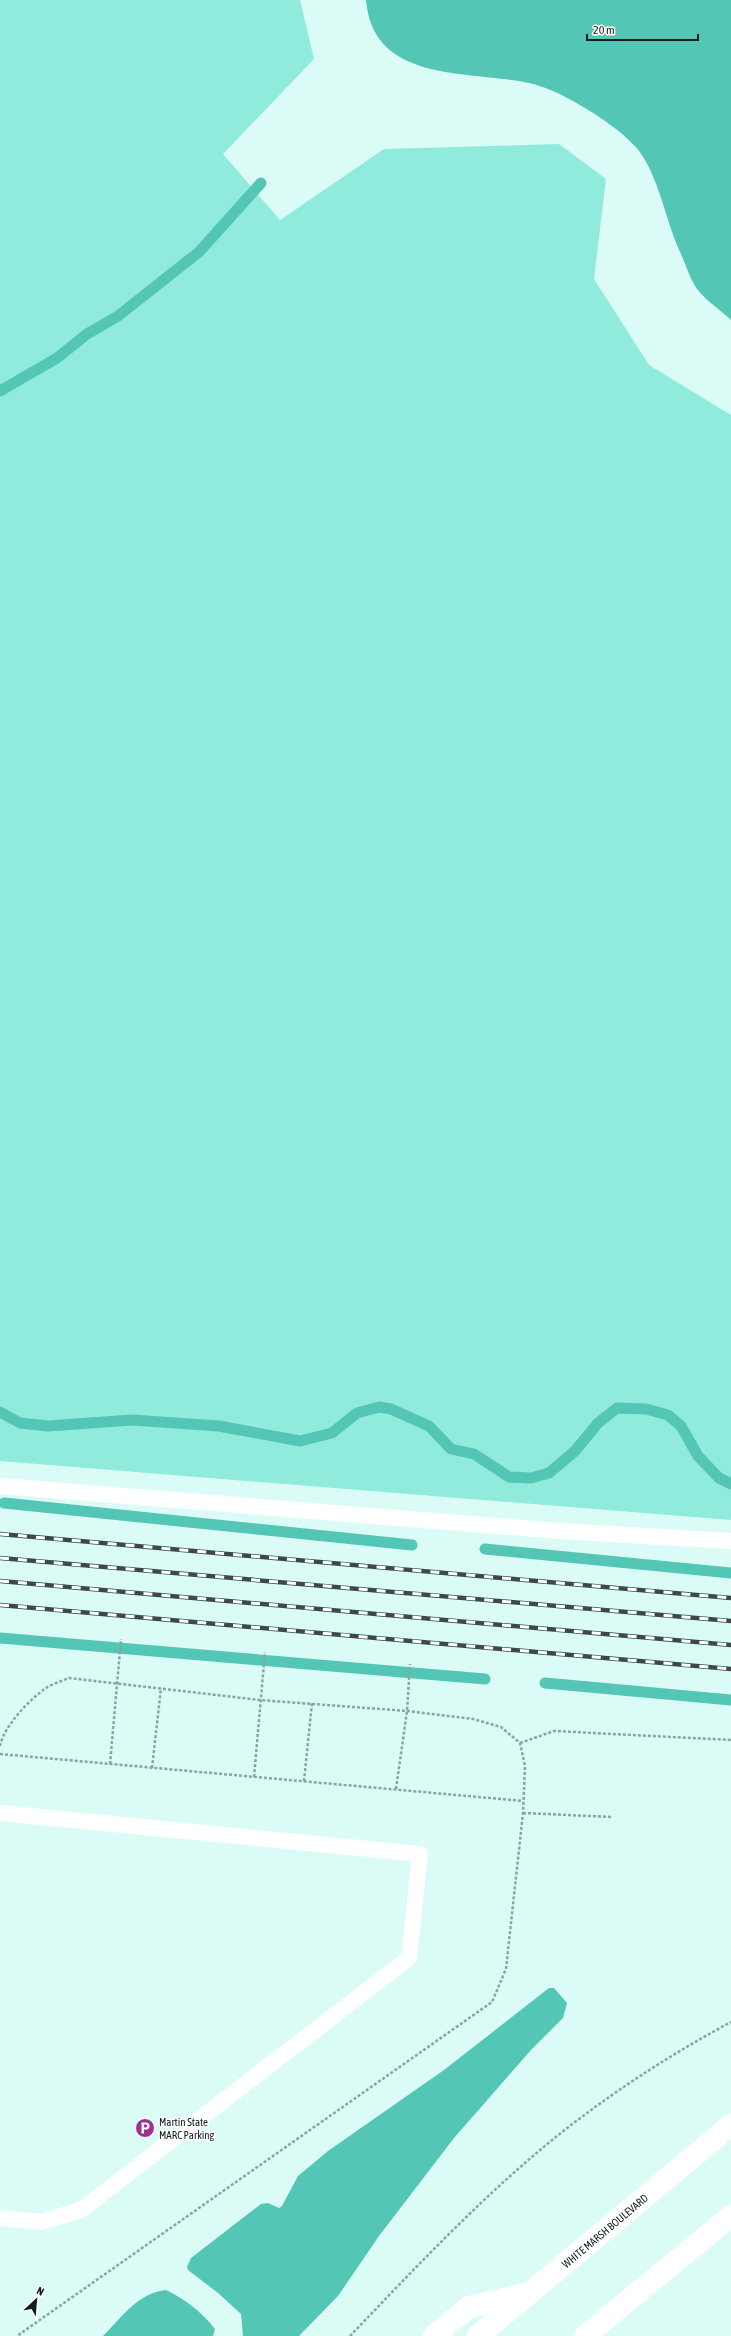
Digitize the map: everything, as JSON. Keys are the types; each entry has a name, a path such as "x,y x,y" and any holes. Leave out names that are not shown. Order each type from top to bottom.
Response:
{"main road":[{"name":"WHITE MARSH BOULEVARD","path":"478,2336 731,2125"},
{"path":"584,2336 731,2216"},
{"path":"434,2336 470,2307 530,2293"}],"lane":[{"path":"0,1486 560,1531 731,1541"},
{"path":"0,1813 420,1854 409,1958 81,2210 41,2222 0,2218"}],"path":[{"path":"110,1764 121,1639"},
{"path":"254,1777 265,1652"},
{"path":"396,1789 407,1711 410,1664"},
{"path":"0,1746 2,1739 26,1705 47,1688 69,1678 260,1700 407,1711 473,1719 501,1727 520,1743 526,1766 523,1813 506,1969 492,2002 17,2336"},
{"path":"152,1768 161,1688"},
{"path":"304,1781 312,1704"},
{"path":"520,1743 554,1731 731,1740"},
{"path":"0,1754 524,1800"},
{"path":"523,1813 612,1817"},
{"path":"350,2336 428,2255 525,2164 570,2126 629,2083 680,2050 731,2022"}],"shaded area":[{"path":"0,0 300,0 314,59 223,154 280,220 384,149 559,144 606,179 594,279 649,365 731,415 731,1520 0,1461"},
{"path":"366,0 731,0 731,320 705,298 697,289 676,242 659,191 649,167 636,147 628,139 610,124 589,111 566,97 545,88 529,83 453,73 428,68 405,60 386,47 373,27"},
{"path":"549,1988 554,1988 567,2003 563,2018 531,2050 454,2138 379,2236 338,2296 299,2336 243,2336 241,2314 218,2293 188,2270 187,2267 191,2258 261,2204 268,2203 279,2208 282,2206 298,2176 328,2151 444,2070"},
{"path":"166,2290 199,2311 215,2329 213,2336 103,2336 131,2307 139,2301 156,2292"}],"waterway":[{"path":"0,391 57,358 87,334 118,316 199,252 261,183"},
{"path":"0,1412 20,1423 48,1426 132,1420 219,1426 300,1441 332,1433 357,1413 379,1407 391,1409 429,1426 451,1449 474,1454 509,1477 531,1478 549,1473 575,1451 598,1423 617,1408 646,1409 668,1415 681,1426 698,1456 719,1478 731,1484"},
{"path":"4,1503 412,1545"},
{"path":"485,1549 731,1573"},
{"path":"0,1638 485,1679"},
{"path":"545,1683 731,1700"}],"railway":[{"path":"0,1534 731,1598"},
{"path":"0,1558 731,1621"},
{"path":"0,1581 731,1645"},
{"path":"0,1605 731,1669"}],"place":[{"name":"Martin State MARC Parking","path":"145,2128"}]}
